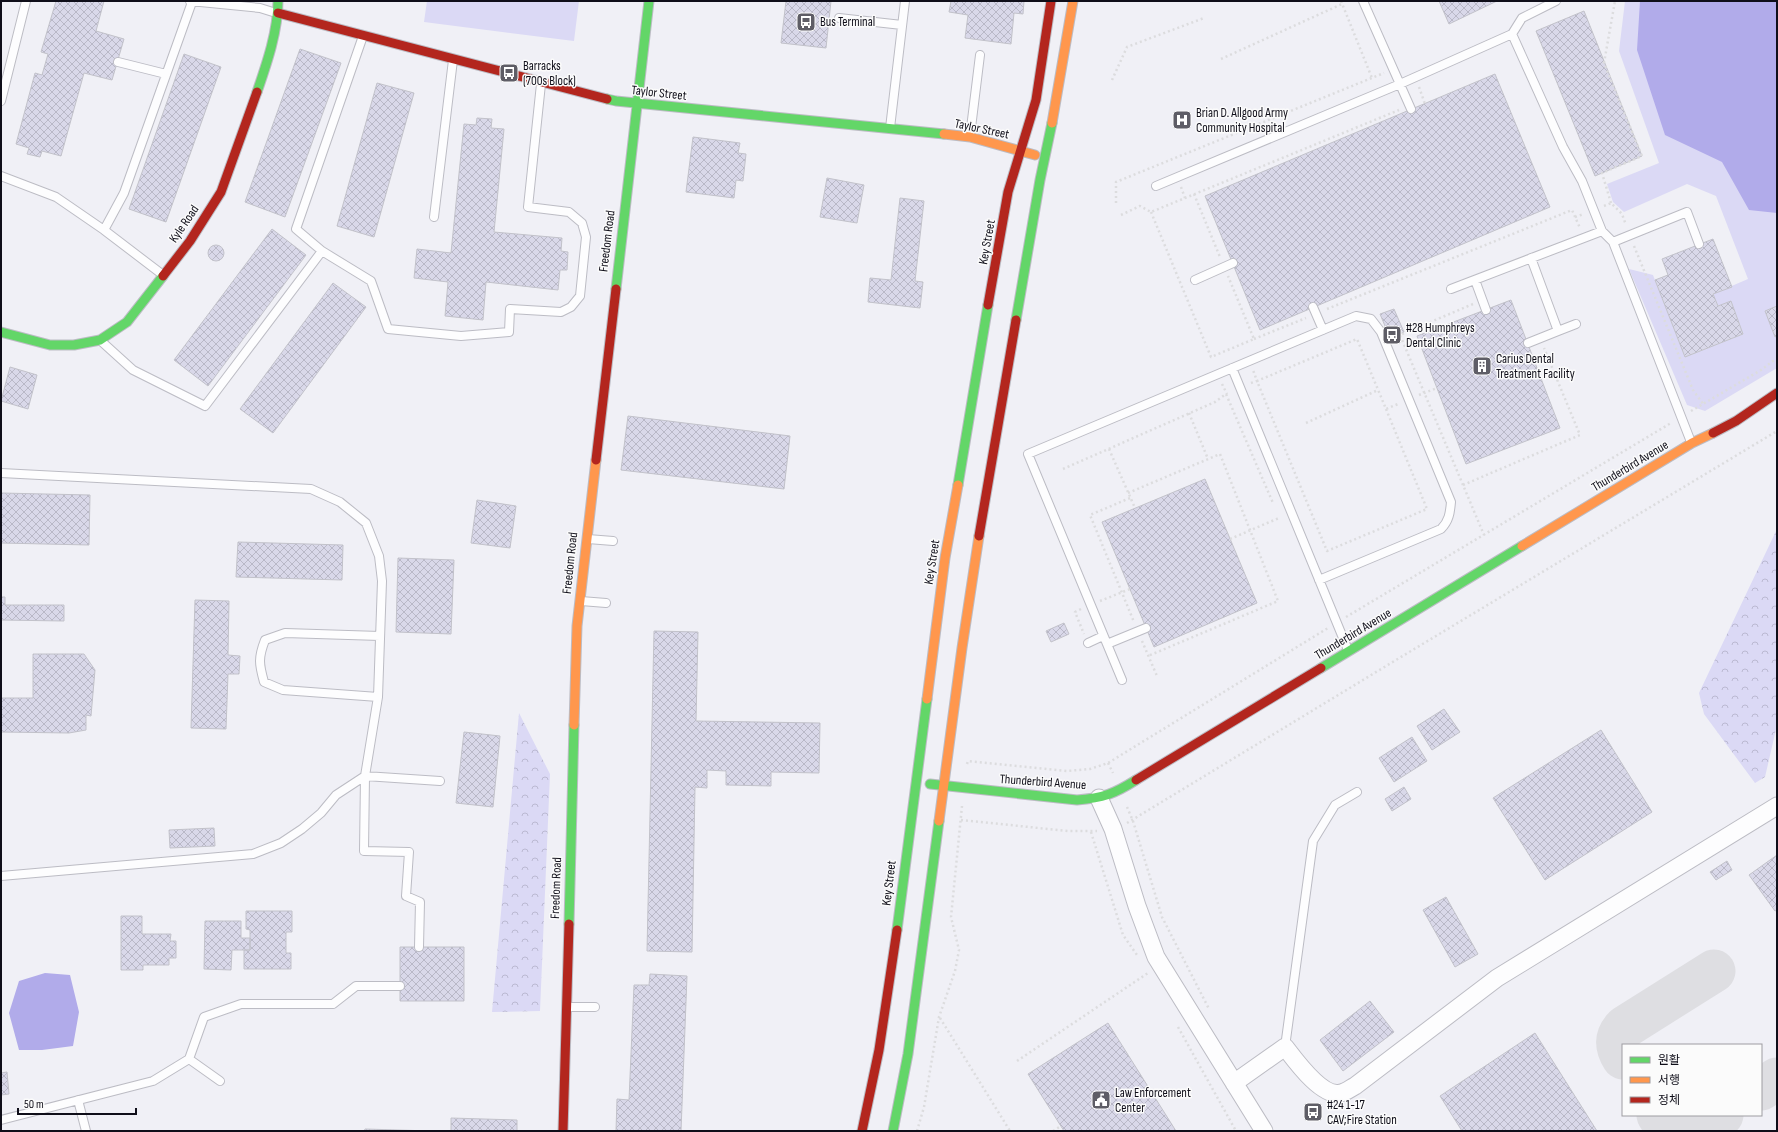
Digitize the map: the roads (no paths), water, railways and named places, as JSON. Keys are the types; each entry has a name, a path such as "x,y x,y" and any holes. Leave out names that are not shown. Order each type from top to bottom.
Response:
{"main road":[{"name":"Kyle Road","path":"1,332 50,345 74,345 100,340 127,322 190,241 221,192 266,67 278,14 278,1"},
{"name":"Freedom Road","path":"563,1131 579,601 649,1"},
{"name":"Key Street","path":"862,1131 879,1050 889,989 945,558 1008,192 1036,100 1051,1"},
{"path":"893,1131 908,1054 962,648 974,570 1045,158 1057,102 1073,1"},
{"name":"Taylor Street","path":"278,14 616,101 970,137 1045,158"},
{"name":"Thunderbird Avenue","path":"915,782 1077,800 1100,798 1120,790 1692,443 1736,421 1777,393"}],"street":[{"path":"1100,798 1113,828 1137,906 1156,957 1264,1131"},
{"path":"1234,1083 1285,1047 1314,1081 1325,1090 1340,1094 1420,1038 1497,978 1777,806"}],"lane":[{"path":"1,101 26,1"},
{"path":"104,230 124,192 191,1 260,8 278,14"},
{"path":"890,129 905,1"},
{"path":"1363,1 1410,108"},
{"path":"1156,186 1400,84 1512,34 1522,18 1556,1"},
{"path":"839,18 902,25"},
{"path":"1512,34 1563,147 1582,181 1602,231 1613,242 1692,443"},
{"path":"363,35 296,229 322,251 371,281 388,329 461,336 509,332 510,309 561,312 571,307 580,296 586,237 582,223 569,212 528,207 542,82"},
{"path":"970,137 980,55"},
{"path":"434,217 453,59"},
{"path":"118,62 166,74"},
{"path":"1,176 56,196 104,230 163,276"},
{"path":"1613,242 1687,212 1699,244"},
{"path":"1451,289 1602,231"},
{"path":"100,340 133,370 205,406 322,251"},
{"path":"1531,258 1558,331"},
{"path":"1195,280 1233,263"},
{"path":"1475,280 1486,310"},
{"path":"1315,310 1323,330"},
{"path":"1122,680 1028,454 1356,316 1371,319 1381,332 1410,399 1450,502 1450,512 1447,523 1441,529 1319,580"},
{"path":"1528,343 1576,324"},
{"path":"1232,368 1348,651"},
{"path":"1,473 311,489 340,502 366,524 379,556 382,581 378,697 365,776 364,851 409,852 406,896 420,902 419,947"},
{"path":"586,539 613,541"},
{"path":"579,601 606,603"},
{"path":"1107,644 1142,630"},
{"path":"378,697 284,690 264,682 259,655 265,640 285,633 380,636"},
{"path":"1088,643 1103,636"},
{"path":"1,876 253,854 281,843 302,829 321,813 336,795 365,776 440,781"},
{"path":"1285,1047 1313,841 1335,805 1357,792"},
{"path":"1,1120 154,1081 189,1059 204,1017 241,1004 333,1004 356,986 400,986"},
{"path":"566,1007 595,1007"},
{"path":"189,1059 220,1081"},
{"path":"78,1100 86,1131"}],"place":[{"name":"Bus Terminal","path":"806,22"},
{"name":"Barracks (700s Block)","path":"509,73"},
{"name":"Brian D. Allgood Army Community Hospital","path":"1182,120"},
{"name":"#28 Humphreys Dental Clinic","path":"1392,335"},
{"name":"Carius Dental Treatment Facility","path":"1482,366"},
{"name":"Law Enforcement Center","path":"1101,1100"},
{"name":"#24 1-17 CAV;Fire Station","path":"1313,1112"}]}
